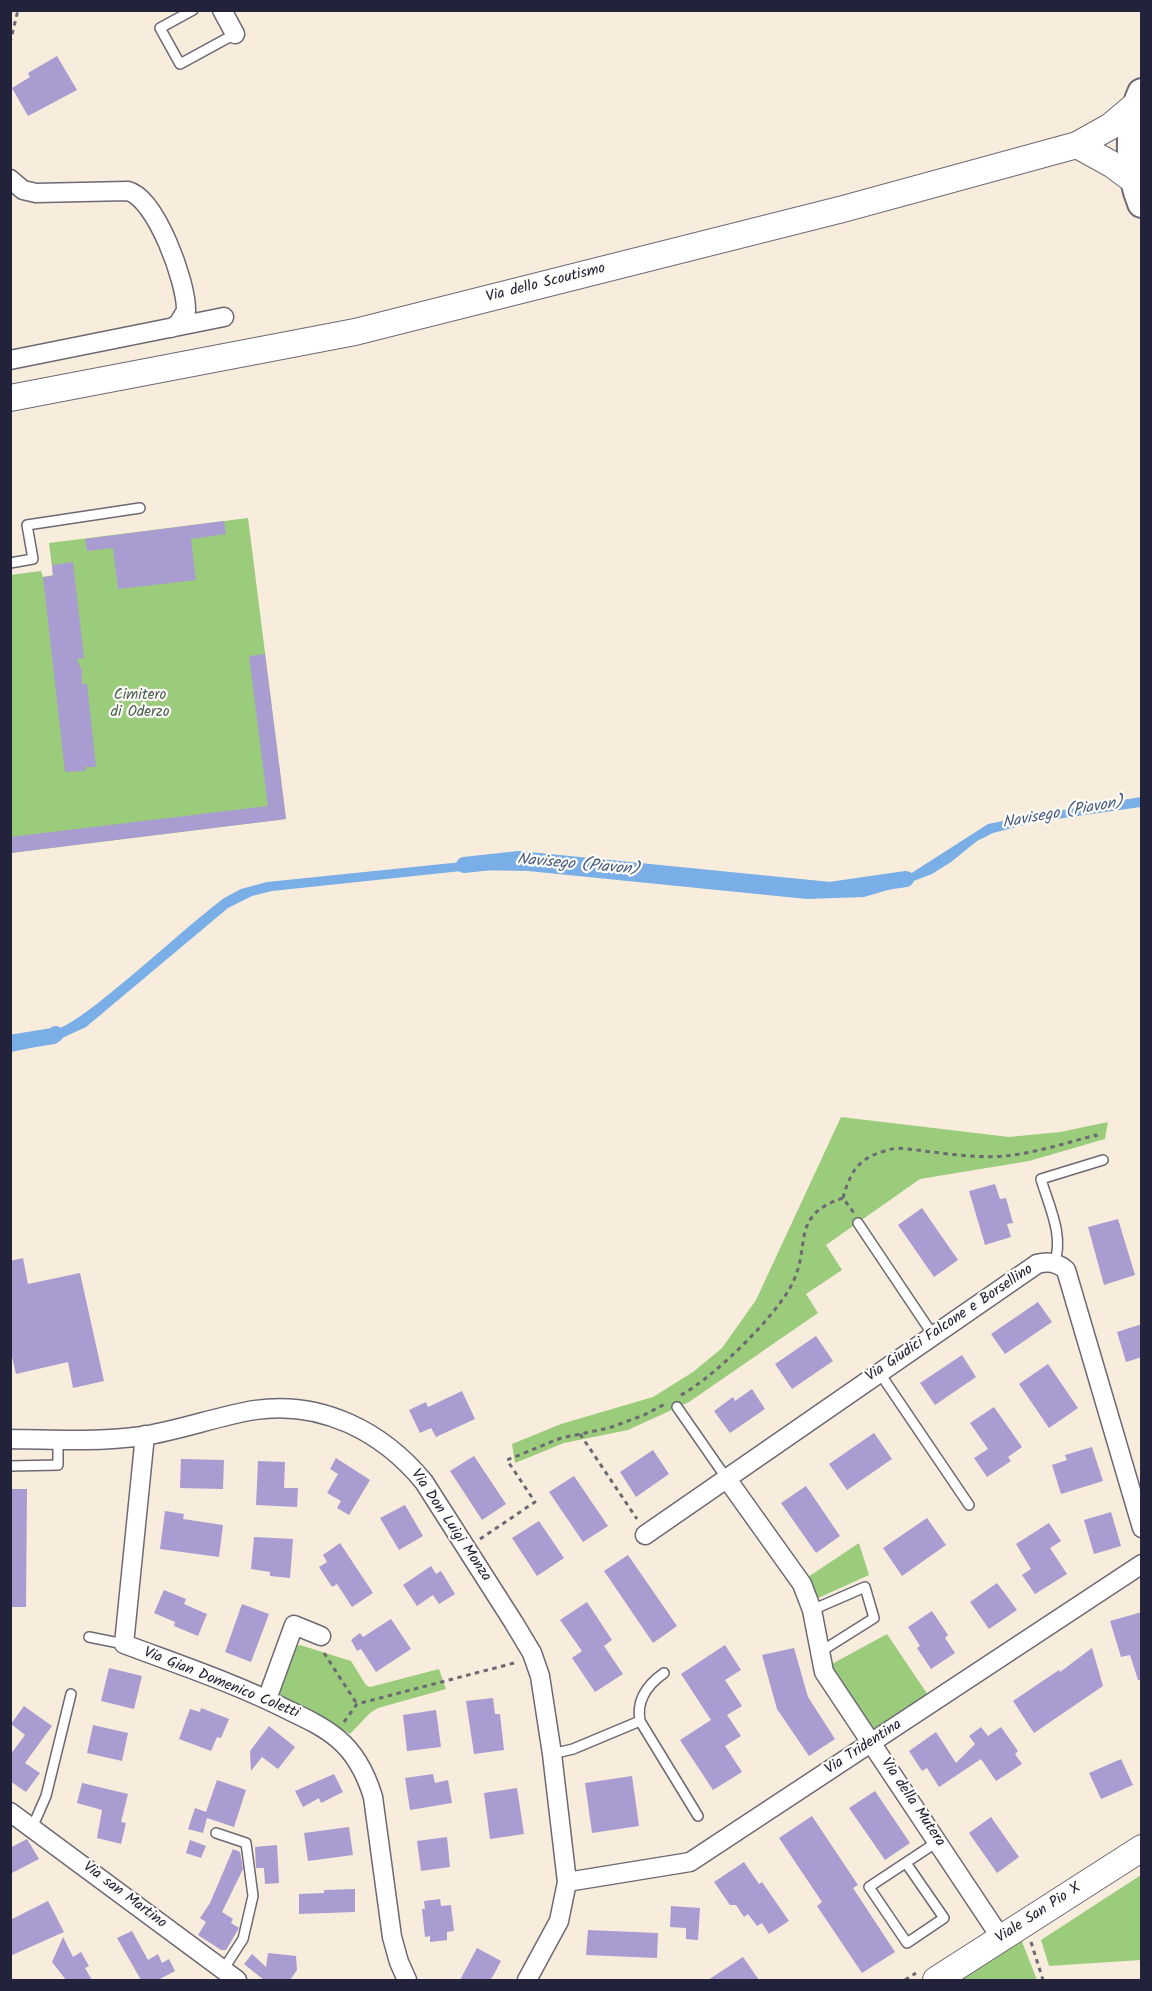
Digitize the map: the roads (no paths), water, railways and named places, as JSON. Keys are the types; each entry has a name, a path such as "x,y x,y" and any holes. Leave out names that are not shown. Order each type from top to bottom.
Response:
{"main road":[{"path":"1139,98 1132,136 1139,193"}],"street":[{"path":"222,10 235,34"},
{"name":"Via dello Scoutismo","path":"10,398 355,332 831,212 1077,146 1111,126 1139,98"},
{"path":"1077,146 1113,165 1139,193"},
{"path":"10,179 23,190 36,193 128,191 138,194 151,212 179,269 187,304 186,311 178,324 171,328"},
{"path":"10,360 224,317"},
{"name":"Via Giudici Falcone e Borsellino","path":"641,1527 727,1479 1037,1264 1046,1262 1054,1263 1066,1270 1142,1528"},
{"name":"Via Don Luigi Monza","path":"10,1439 104,1439 145,1435 256,1410 276,1408 323,1413 348,1421 395,1451 411,1467 424,1482 514,1623 534,1658 540,1676 567,1882 559,1921 526,1980"},
{"name":"Via Gian Domenico Coletti","path":"145,1435 124,1644 267,1699 323,1728 356,1758 367,1778 373,1797 392,1937 406,1980"},
{"name":"Via della Mutera","path":"727,1479 802,1584 812,1610 824,1672 1002,1938"},
{"name":"Via Tridentina","path":"567,1882 690,1862 1142,1564"},
{"path":"267,1699 294,1625 321,1636"},
{"name":"Via san Martino","path":"10,1812 230,1975"},
{"name":"Viale San Pio X","path":"936,1980 1142,1848"}],"lane":[{"path":"193,10 160,28 180,64 235,34"},
{"path":"10,563 33,559 27,525 140,508"},
{"path":"1054,1263 1058,1254 1057,1238 1041,1179 1104,1160"},
{"path":"858,1223 933,1335"},
{"path":"879,1372 969,1505"},
{"path":"676,1403 727,1479"},
{"path":"10,1466 58,1465 58,1440"},
{"path":"812,1610 865,1587 874,1618 820,1652"},
{"path":"89,1637 124,1644"},
{"path":"664,1673 647,1686 638,1712 640,1721 698,1816"},
{"path":"32,1828 46,1796 71,1694"},
{"path":"552,1754 573,1749 640,1721"},
{"path":"216,1833 246,1843 253,1896 243,1940 230,1975"},
{"path":"906,1863 944,1918 907,1943 869,1887 938,1842"}],"water":[{"path":"1141,797 1141,807 1035,822 993,833 977,841 932,874 864,897 807,899 528,871 471,870 272,891 252,896 228,908 86,1027 49,1044 11,1052 11,1044 43,1036 86,1012 224,898 241,889 267,882 462,862 551,864 834,892 873,887 910,874 988,824"}],"waterway":[{"name":"Navisego (Piavon)","path":"464,865 519,859 830,890 906,879"},
{"name":"Navisego (Piavon)","path":"10,1043 56,1034"}],"park label":[{"name":"Cimitero di Oderzo","path":"140,704"}]}
